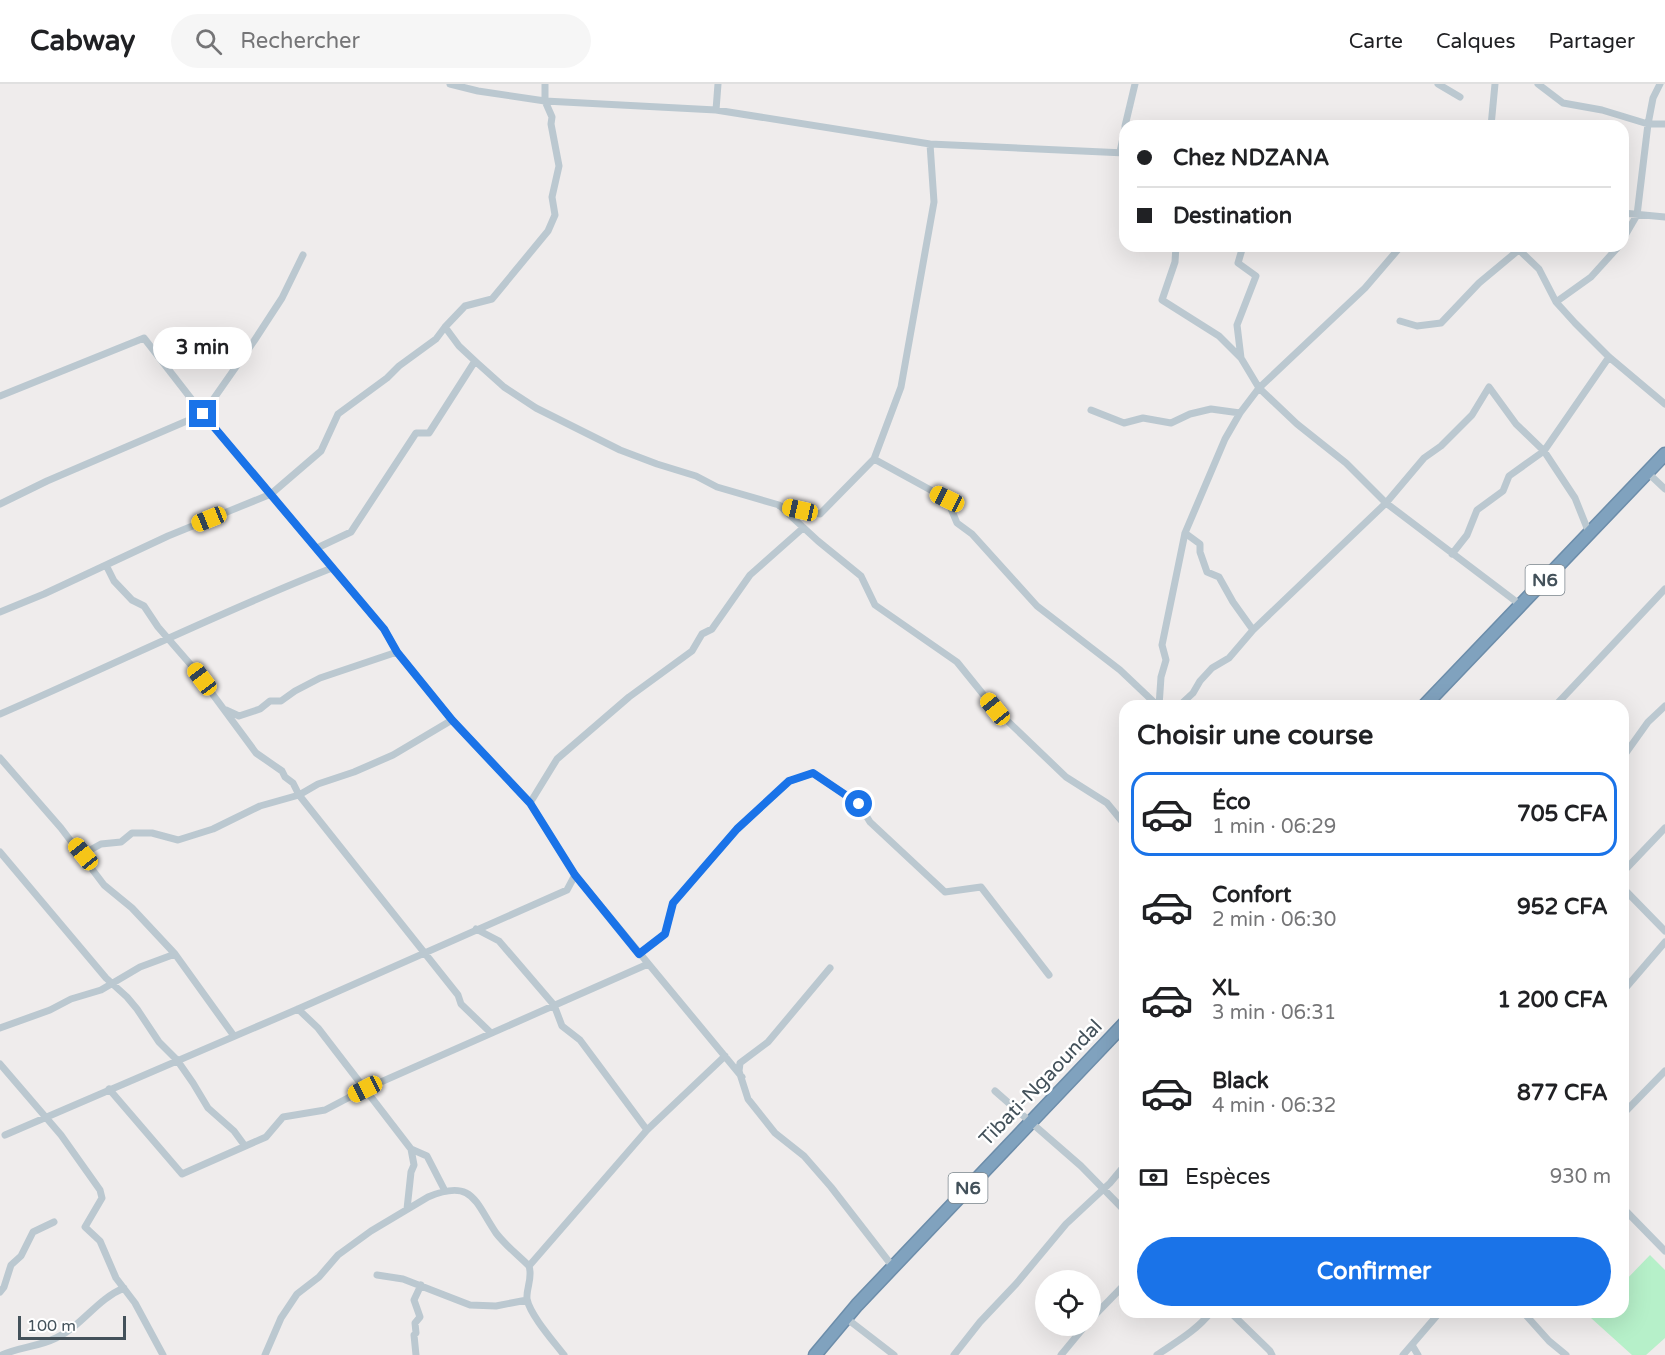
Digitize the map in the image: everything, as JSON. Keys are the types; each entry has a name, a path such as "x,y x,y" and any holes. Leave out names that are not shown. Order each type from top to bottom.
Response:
{"highway":[{"name":"N6","path":"1434,700 1665,454"},
{"name":"Tibati-Ngaoundal","path":"815,1355 893,1267 1119,1029"}],"street":[{"path":"450,84 478,92 545,101 716,110 930,144 1119,152"},
{"path":"0,612 168,536 271,494 321,451 338,414 436,339 465,306 492,299 548,231 555,215 552,197 559,166 551,124 552,117 545,101 545,84"},
{"path":"716,110 718,84"},
{"path":"1127,120 1135,84"},
{"path":"1438,84 1460,97"},
{"path":"1492,120 1495,84"},
{"path":"1538,84 1563,103 1602,110 1648,124 1665,124"},
{"path":"1629,229 1637,215 1648,124 1653,98 1660,84"},
{"path":"445,327 459,346 504,387 536,408 620,450 696,476 717,487 820,514 874,459 901,387 934,202 930,144"},
{"path":"1629,214 1665,217"},
{"path":"1176,252 1175,262 1162,300 1219,336 1241,358 1259,388 1297,424 1346,463 1386,503 1522,606"},
{"path":"1241,252 1238,263 1256,276 1237,325 1241,358"},
{"path":"1159,700 1161,677 1166,660 1162,645 1185,533 1225,439 1240,413 1259,388 1365,288 1396,252"},
{"path":"1400,321 1417,326 1441,323 1479,283 1513,252"},
{"path":"1524,252 1539,269 1556,302 1609,357 1665,404"},
{"path":"1556,302 1591,277 1614,252"},
{"path":"0,504 47,481 203,414 282,298 303,255"},
{"path":"0,396 144,338 203,414 384,629 397,652 452,720 530,803 575,875 742,1077"},
{"path":"1452,554 1467,535 1478,510 1503,491 1509,476 1544,451 1609,357"},
{"path":"317,548 351,532 416,433 429,433 475,361"},
{"path":"1185,700 1212,668 1229,658 1253,630 1386,503 1425,458 1441,446 1472,415 1488,387 1516,424 1544,451 1575,498 1589,533"},
{"path":"1091,410 1124,423 1143,418 1171,423 1190,414 1211,409 1240,413"},
{"path":"874,459 947,499 957,523 972,534 1037,606 1120,670 1152,700"},
{"path":"1648,472 1665,489"},
{"path":"779,505 861,576 875,604 957,662 995,709 1066,777 1107,803 1119,818"},
{"path":"530,803 557,759 629,696 692,651 702,634 712,629 750,575 803,528"},
{"path":"1185,533 1200,544 1200,552 1207,572 1219,577 1253,630"},
{"path":"106,565 114,581 132,600 144,606 256,753 282,771 292,783 299,795 458,995 461,1004 491,1033"},
{"path":"0,714 169,640 273,591 332,568"},
{"path":"1561,700 1665,589"},
{"path":"224,709 240,716 260,709 270,701 281,701 320,678 397,652"},
{"path":"1629,749 1648,722 1665,706"},
{"path":"83,854 101,844 121,842 132,833 152,833 178,840 213,829 260,806 299,795 318,783 354,772 393,755 452,720"},
{"path":"0,758 83,854 104,885 132,908 175,954 234,1036"},
{"path":"639,954 665,934 673,903 737,829 789,781 813,773 859,804 870,822 945,892 981,887 1048,975"},
{"path":"1629,866 1665,828"},
{"path":"0,852 112,983 127,997 159,1042 177,1060 208,1108 234,1131 245,1146"},
{"path":"5,1135 567,890 575,875"},
{"path":"1629,894 1665,931"},
{"path":"476,929 499,941 554,1005 562,1026 580,1040 647,1130"},
{"path":"1629,984 1665,942"},
{"path":"0,1028 50,1010 71,999 101,990 140,967 175,954"},
{"path":"110,1089 182,1174 266,1137 283,1117 325,1110 365,1089 648,964"},
{"path":"830,968 768,1042 740,1063 739,1071 748,1099 775,1134 804,1156 893,1267"},
{"path":"298,1009 318,1028 411,1149 414,1165 411,1172 407,1209"},
{"path":"529,1266 647,1130 725,1056"},
{"path":"0,1064 73,1150 100,1190 102,1198 86,1227 100,1241 116,1278 135,1303 163,1355"},
{"path":"1629,1108 1661,1078 1665,1071"},
{"path":"995,1091 1119,1204"},
{"path":"411,1149 427,1156 445,1191"},
{"path":"954,1355 1066,1224 1119,1172"},
{"path":"265,1355 281,1318 297,1294 319,1277 338,1255 371,1231 428,1197 445,1191 457,1190 469,1194 486,1214 503,1242 529,1266 527,1300 564,1355"},
{"path":"1629,1214 1665,1251"},
{"path":"0,1292 4,1287 10,1265 21,1256 33,1232 54,1222"},
{"path":"377,1275 403,1279 470,1305 495,1306 527,1300"},
{"path":"416,1355 415,1323 420,1317 414,1300 421,1285"},
{"path":"2,1355 16,1348 31,1347 57,1338 110,1294 124,1288"},
{"path":"1101,1309 1119,1290"},
{"path":"846,1318 894,1355"},
{"path":"1157,1355 1181,1340 1205,1318"},
{"path":"1236,1318 1272,1355"},
{"path":"1403,1355 1435,1318"},
{"path":"1528,1318 1566,1355"},
{"path":"1061,1355 1077,1336"},
{"path":"1412,1345 1418,1355"}],"green space":[{"path":"1650,1255 1665,1270 1665,1338 1646,1355 1632,1355 1591,1318 1629,1318 1629,1277"}],"route":[{"path":"203,414 384,629 397,652 452,720 530,803 575,875 639,954 665,934 673,903 737,829 789,781 813,773 859,804"}]}
